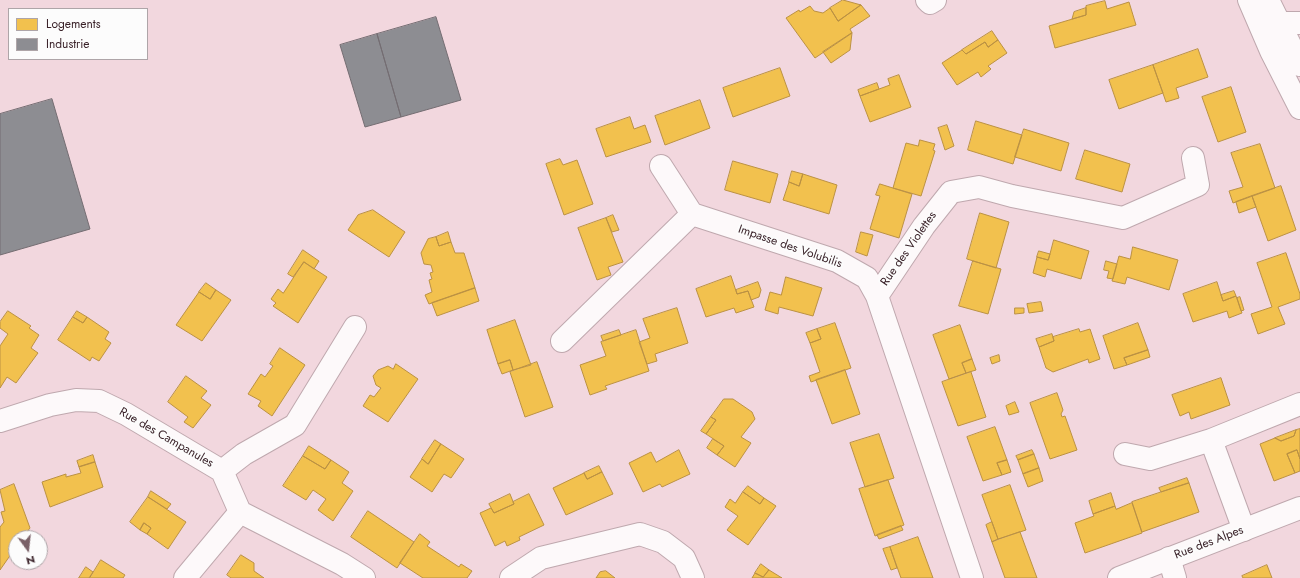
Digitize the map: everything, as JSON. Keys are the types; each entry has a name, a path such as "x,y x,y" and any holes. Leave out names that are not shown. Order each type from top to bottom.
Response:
{"street":[{"path":"928,0 930,3 935,0"},
{"path":"1249,0 1271,51 1300,108"},
{"path":"1268,0 1300,65"},
{"path":"1279,23 1300,23"},
{"name":"Rue des Violettes","path":"972,578 876,296 924,226 951,192 979,188 1123,218 1198,185 1193,158"},
{"path":"562,341 692,214 661,166"},
{"name":"Impasse des Volubilis","path":"692,214 837,261 867,278 876,296"},
{"path":"222,471 244,454 295,425 355,327"},
{"name":"Rue des Campanules","path":"0,421 50,405 76,400 99,401 126,414 222,471 240,512"},
{"path":"1125,454 1150,459 1211,440 1300,404"},
{"path":"1211,440 1244,530"},
{"name":"Rue des Alpes","path":"1119,578 1172,568 1244,530 1300,508"},
{"path":"185,578 240,512 342,564 364,578"},
{"path":"511,578 540,558 640,534 663,542 684,558 693,578"}],"building: Logements":[{"path":"843,0 861,5 838,21 830,8"},
{"path":"1105,1 1107,9 1129,2 1136,25 1055,48 1049,26 1086,15 1086,6"},
{"path":"861,5 870,16 850,29 852,33 815,58 786,18 799,10 800,12 810,6 814,11 823,13 830,8 838,21"},
{"path":"1086,8 1086,15 1072,19 1074,12"},
{"path":"992,31 998,40 988,47 985,42 966,54 962,50"},
{"path":"852,33 850,50 831,63 823,52"},
{"path":"998,40 1007,53 988,66 991,69 981,77 978,72 957,85 942,63 962,50 966,54 985,42 988,47"},
{"path":"1198,49 1208,77 1176,88 1179,98 1166,102 1153,65"},
{"path":"1153,65 1163,93 1119,109 1109,80"},
{"path":"780,68 790,96 733,117 723,88"},
{"path":"899,75 911,107 870,122 860,96 890,85 888,79"},
{"path":"877,83 879,89 860,96 858,90"},
{"path":"1231,87 1246,132 1218,142 1202,97"},
{"path":"700,100 710,128 665,145 655,116"},
{"path":"630,117 634,129 645,125 651,142 606,157 596,129"},
{"path":"976,121 1022,135 1013,164 968,150"},
{"path":"947,125 954,146 945,150 938,128"},
{"path":"1024,129 1069,143 1061,171 1015,157"},
{"path":"920,140 935,144 933,150 935,151 921,196 893,188 906,143 918,146"},
{"path":"1260,144 1275,188 1233,203 1229,191 1243,187 1231,153"},
{"path":"1085,150 1130,164 1122,192 1076,179"},
{"path":"560,159 563,165 577,160 593,204 564,215 546,164"},
{"path":"733,161 778,174 770,203 725,190"},
{"path":"792,171 803,174 799,186 789,182"},
{"path":"803,174 837,185 829,214 783,200 789,182 799,186"},
{"path":"880,184 912,194 899,238 870,229 880,196 876,195"},
{"path":"1281,186 1296,230 1268,241 1252,196"},
{"path":"1252,196 1256,207 1239,213 1236,202"},
{"path":"373,210 405,232 389,257 348,230 358,215"},
{"path":"980,213 1009,222 996,268 967,259"},
{"path":"613,215 619,230 612,232 606,218"},
{"path":"606,218 623,262 608,267 611,275 597,280 578,228"},
{"path":"448,232 451,242 439,246 436,237"},
{"path":"861,232 873,235 867,256 856,252"},
{"path":"436,237 439,246 451,242 455,253 464,253 475,288 429,304 425,295 432,292 429,280 432,279 430,273 433,272 431,265 424,264 421,253 428,239"},
{"path":"1054,240 1089,251 1081,279 1047,269 1045,277 1033,273 1037,257 1048,260"},
{"path":"1133,247 1178,260 1169,290 1127,277 1125,284 1112,281 1119,256 1130,259"},
{"path":"303,250 319,261 314,269 304,262 293,277 288,274"},
{"path":"1039,251 1050,254 1048,260 1037,257"},
{"path":"1286,253 1300,294 1300,299 1278,307 1285,324 1258,334 1251,314 1272,307 1257,263"},
{"path":"973,261 1001,269 988,314 959,306"},
{"path":"1106,261 1117,264 1113,279 1107,278 1109,271 1104,270"},
{"path":"304,262 327,277 298,323 273,306 276,303 271,299 278,289 283,293"},
{"path":"731,276 737,294 748,291 754,307 736,313 734,308 706,317 696,289"},
{"path":"786,277 822,288 813,316 779,307 778,314 765,310 770,292 781,295"},
{"path":"758,282 761,290 759,297 751,300 748,291 737,294 736,290"},
{"path":"1217,282 1223,301 1236,296 1242,313 1229,318 1227,311 1193,322 1183,294"},
{"path":"206,283 216,290 210,299 199,292"},
{"path":"475,288 479,301 437,316 432,303"},
{"path":"216,290 231,300 202,341 176,325 199,292 210,299"},
{"path":"1234,291 1236,296 1223,301 1221,295"},
{"path":"1240,297 1244,310 1241,311 1237,298"},
{"path":"1041,302 1043,311 1029,313 1027,304"},
{"path":"677,308 688,343 655,354 657,361 647,364 639,342 650,338 643,319"},
{"path":"1015,308 1024,308 1024,313 1015,314"},
{"path":"8,311 31,326 29,328 39,335 31,348 38,353 16,383 7,377 0,388 0,346 8,334 0,328 0,322"},
{"path":"77,311 87,317 83,323 73,317"},
{"path":"73,317 83,323 87,317 109,332 105,339 111,343 99,361 92,357 90,361 58,340"},
{"path":"515,320 531,365 513,370 510,360 498,364 487,330"},
{"path":"835,323 851,368 811,382 809,376 820,372 810,343 821,339 817,329"},
{"path":"1138,323 1148,350 1124,358 1127,365 1114,369 1103,336"},
{"path":"960,325 972,359 962,363 966,373 949,379 933,335"},
{"path":"817,329 821,339 810,343 806,333"},
{"path":"1079,329 1080,332 1090,329 1100,359 1089,363 1088,359 1053,372 1046,368 1039,347 1054,341 1053,337"},
{"path":"619,330 621,335 603,341 601,336"},
{"path":"636,330 649,371 605,386 607,389 590,395 580,365 606,356 601,342"},
{"path":"1052,334 1054,341 1039,347 1036,339"},
{"path":"280,348 305,365 272,416 258,406 261,401 248,394 261,374 265,377 273,366 270,364"},
{"path":"1148,350 1150,357 1127,365 1124,358"},
{"path":"999,355 1000,361 992,364 990,358"},
{"path":"972,359 976,370 966,373 962,363"},
{"path":"510,360 513,370 502,374 498,364"},
{"path":"537,362 553,407 525,417 510,372"},
{"path":"396,364 418,379 388,422 363,406 370,395 374,397 381,388 376,385 373,376 378,370 388,366 393,369"},
{"path":"845,370 860,414 832,424 816,380"},
{"path":"971,372 986,417 958,426 942,382"},
{"path":"186,376 207,391 201,398 211,405 193,428 184,422 188,417 168,402"},
{"path":"1221,378 1230,405 1191,419 1189,412 1180,416 1172,395"},
{"path":"1057,393 1063,410 1061,414 1062,417 1065,416 1077,450 1050,459 1030,403"},
{"path":"724,399 733,399 752,412 755,419 741,437 751,443 735,467 717,455 724,446 706,434 716,420 711,417"},
{"path":"1015,402 1019,412 1009,415 1006,406"},
{"path":"711,417 716,420 706,434 701,431"},
{"path":"995,427 1007,460 997,463 1002,475 983,481 967,437"},
{"path":"1300,429 1300,459 1297,450 1287,454 1295,473 1274,481 1260,444 1275,438 1281,441 1294,436 1296,430"},
{"path":"1296,430 1294,436 1281,441 1275,438"},
{"path":"879,434 894,478 865,487 850,443"},
{"path":"713,439 724,446 717,455 707,448"},
{"path":"435,440 441,444 428,464 422,459"},
{"path":"441,444 464,459 451,478 444,474 432,492 410,477 422,459 428,464"},
{"path":"309,446 331,460 325,469 303,456"},
{"path":"679,450 690,474 662,487 660,484 643,492 629,463 651,452 656,462"},
{"path":"1032,450 1034,454 1018,460 1016,456"},
{"path":"1297,450 1300,459 1300,471 1295,473 1287,454"},
{"path":"1034,454 1039,468 1023,474 1018,460"},
{"path":"93,455 95,462 79,467 77,461"},
{"path":"303,456 325,469 331,460 349,472 342,483 353,491 333,521 318,510 326,499 313,490 306,500 283,486"},
{"path":"1007,460 1011,472 1002,475 997,463"},
{"path":"95,462 103,487 50,507 42,482 66,474 66,477 81,473 79,467"},
{"path":"599,466 602,472 587,479 584,473"},
{"path":"1039,468 1043,481 1028,487 1023,474"},
{"path":"602,472 613,494 566,515 553,488 584,473 587,479"},
{"path":"1187,478 1189,483 1161,492 1159,488"},
{"path":"888,480 904,525 875,536 859,489"},
{"path":"1189,483 1199,512 1142,532 1132,502"},
{"path":"14,484 30,528 28,530 8,530 8,558 0,570 0,527 4,522 1,512 5,511 0,490"},
{"path":"1010,485 1026,530 998,539 982,495"},
{"path":"748,486 764,498 760,504 743,492"},
{"path":"151,491 171,504 167,509 148,497"},
{"path":"743,492 760,504 764,498 776,506 748,545 727,530 738,516 725,507 730,499 735,503"},
{"path":"1111,493 1115,506 1093,514 1089,501"},
{"path":"510,494 514,504 494,513 489,504"},
{"path":"529,494 544,525 519,537 520,540 507,546 505,541 495,546 480,513 491,508 494,513 514,504 513,502"},
{"path":"148,497 186,522 168,549 147,534 151,528 144,523 140,530 130,522"},
{"path":"1132,503 1142,533 1085,553 1075,523 1094,516 1093,514 1115,506 1116,509"},
{"path":"368,511 414,542 397,568 351,537"},
{"path":"992,522 998,539 992,542 986,525"},
{"path":"144,523 151,528 147,534 140,530"},
{"path":"901,526 903,530 879,539 877,535"},
{"path":"1020,532 1037,578 1005,578 992,542"},
{"path":"420,534 430,542 427,546 459,567 461,564 472,571 467,578 423,578 400,563"},
{"path":"918,537 933,578 901,578 890,547"},
{"path":"890,547 897,568 891,570 883,549"},
{"path":"241,555 254,563 254,571 264,578 231,578 227,575"},
{"path":"101,560 125,575 123,578 90,578"},
{"path":"761,564 769,570 763,577 755,573"},
{"path":"1267,565 1272,578 1243,578 1242,576"},
{"path":"86,567 93,572 89,578 79,578"},
{"path":"769,570 782,578 752,578 755,573 763,577"},
{"path":"606,571 615,578 596,578 600,572"}],"building: Industrie":[{"path":"436,17 461,100 401,117 377,34"},
{"path":"377,34 401,117 365,127 340,45"},
{"path":"52,99 90,229 0,255 0,114"}]}
